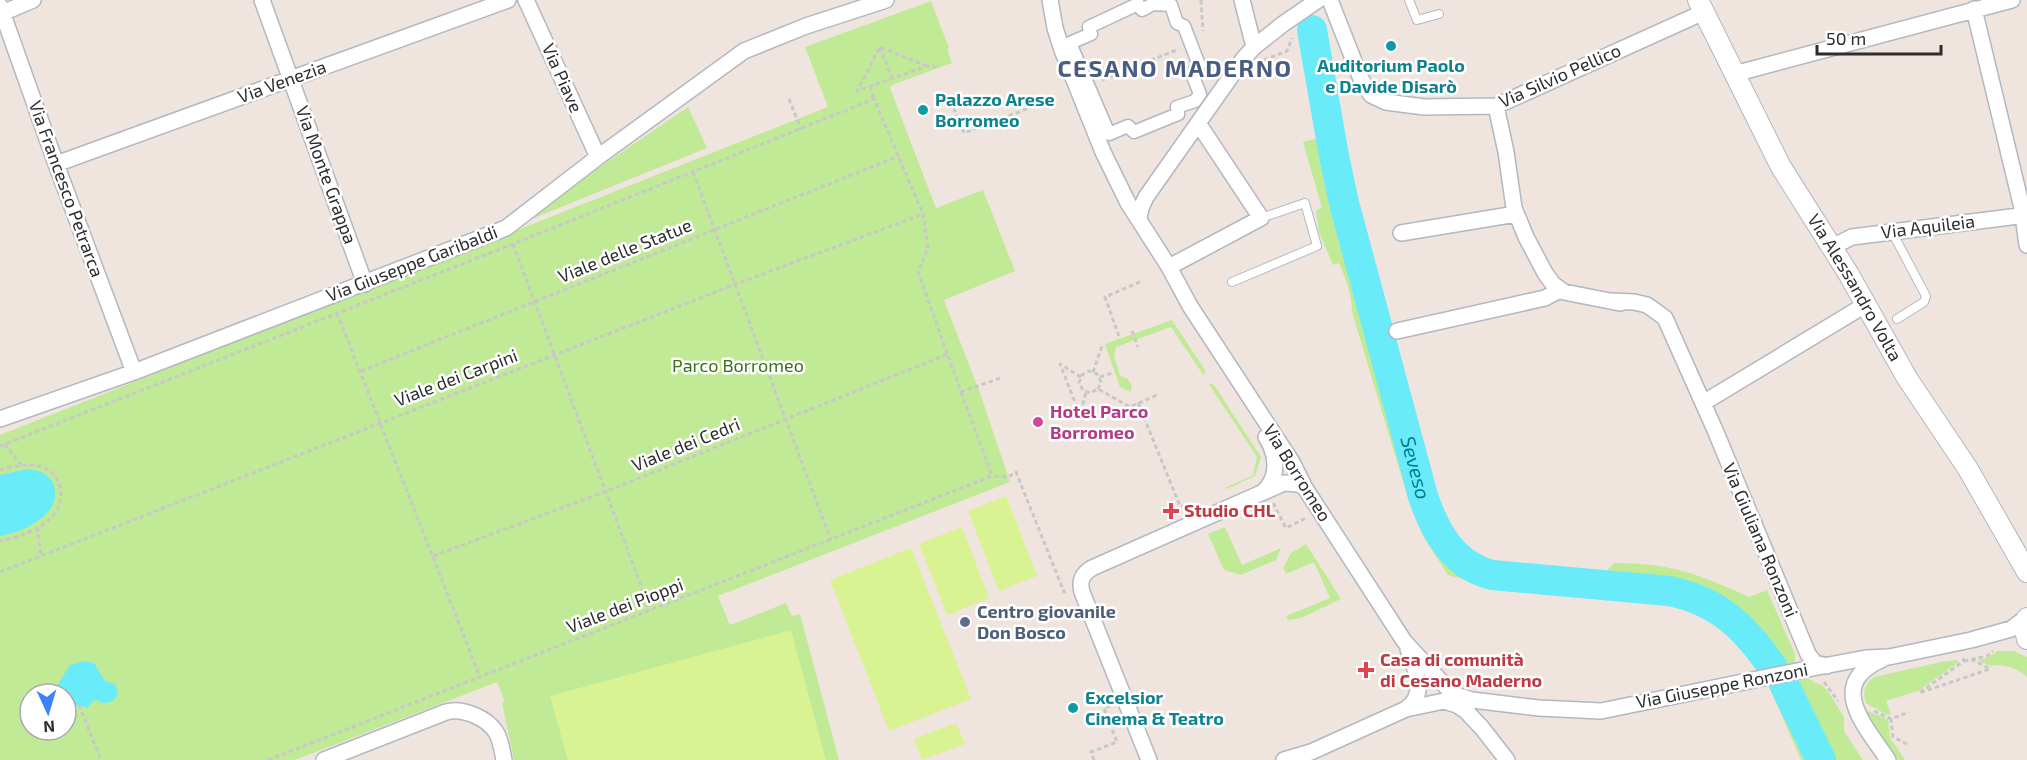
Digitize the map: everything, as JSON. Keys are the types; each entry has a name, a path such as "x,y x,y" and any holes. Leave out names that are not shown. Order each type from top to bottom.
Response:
{"street":[{"path":"1,11 33,0"},
{"name":"Via Monte Grappa","path":"262,0 365,284"},
{"name":"Via Venezia","path":"56,164 508,0"},
{"name":"Via Piave","path":"526,0 598,156"},
{"name":"Via Giuseppe Garibaldi","path":"0,418 134,372 506,228 598,156 744,51 796,30 886,0"},
{"name":"Via Borromeo","path":"1050,0 1062,50 1103,152 1127,200 1169,267 1190,306 1404,640 1449,690 1469,706"},
{"path":"1242,0 1254,47"},
{"path":"1139,218 1147,195 1236,67 1254,47 1318,0"},
{"name":"Via Silvio Pellico","path":"1330,0 1361,79 1371,95 1386,102 1424,107 1496,106 1701,6"},
{"path":"1734,74 2012,0"},
{"path":"1138,4 1142,10 1153,4 1171,5 1177,23 1184,26 1191,45 1199,65 1192,74 1200,94 1196,101 1177,107 1178,114 1134,132 1128,126 1108,134 1070,43 1091,34 1089,27 1138,4"},
{"name":"Via Alessandro Volta","path":"1701,6 1781,167 1832,247 1906,378 1968,469 2027,571"},
{"path":"1974,9 2025,215 2027,245"},
{"name":"Via Francesco Petrarca","path":"1,11 134,372"},
{"path":"1397,331 1545,298 1560,290 1545,273 1516,214 1496,106"},
{"path":"1169,267 1260,218 1198,123"},
{"path":"1127,200 1147,195"},
{"path":"1401,233 1516,214"},
{"name":"Via Aquileia","path":"1832,247 1849,238 2025,215"},
{"name":"Via Giuliana Ronzoni","path":"1560,290 1610,301 1640,303 1661,313 1665,318 1808,654 1815,663 1827,666"},
{"path":"1703,403 1865,305"},
{"name":"Via Borromeo","path":"1190,306 1199,333 1275,455 1274,473 1265,498"},
{"path":"1147,757 1082,602 1082,577 1092,568 1265,498 1284,483 1294,483 1305,488"},
{"path":"2027,618 2025,626 2027,642"},
{"name":"Via Giuseppe Ronzoni","path":"1469,706 1596,711 1797,671 1866,658 1889,657 1971,640 2011,629 2027,618"},
{"name":"Via Giuseppe Ronzoni","path":"1971,640 2001,638 2027,642"},
{"name":"Via Borromeo","path":"1404,640 1419,687 1417,698 1406,709"},
{"path":"1888,760 1858,713 1852,700 1852,692 1854,683 1862,672 1889,657"},
{"path":"1284,760 1321,747 1406,709 1444,701 1469,706 1482,728 1507,760"},
{"path":"324,760 458,709 472,714 494,729 500,740 504,760"},
{"path":"1306,760 1321,747"}],"lane":[{"path":"1409,0 1417,20 1439,14"},
{"path":"1232,282 1317,246 1305,203 1260,218"},
{"path":"1892,232 1926,297 1924,302 1897,318"}],"path":[{"path":"1201,0 1203,34"},
{"path":"1088,85 1191,45"},
{"path":"880,47 927,66"},
{"path":"880,47 892,78"},
{"path":"880,47 857,91 927,66 938,68"},
{"path":"870,86 923,214 928,247 918,272 992,476 1008,477 1016,472 1064,592 1072,589 1082,602"},
{"path":"789,99 801,129"},
{"path":"0,446 874,99"},
{"path":"951,101 964,133 1037,105"},
{"name":"Viale delle Statue","path":"361,371 899,156"},
{"path":"693,172 831,540"},
{"name":"Viale dei Carpini","path":"0,572 555,354 923,214"},
{"path":"513,244 650,610"},
{"path":"1119,336 1105,297 1142,281"},
{"path":"337,312 480,677"},
{"path":"1132,332 1138,347"},
{"path":"1094,372 1102,346"},
{"name":"Viale dei Cedri","path":"433,556 606,491 948,354"},
{"path":"1081,377 1060,364 1081,417 1086,392"},
{"path":"1085,372 1094,372 1100,378 1100,386 1094,392 1086,392 1080,387 1081,377 1085,372"},
{"path":"1100,378 1112,373"},
{"path":"961,392 1003,377"},
{"path":"1098,389 1130,406 1157,395"},
{"path":"1138,403 1180,506 1202,506"},
{"path":"5,444 21,465"},
{"path":"0,470 21,465 43,466 51,472 61,490 58,509 52,516 37,527 0,541"},
{"name":"Viale dei Pioppi","path":"268,760 992,476"},
{"path":"1265,498 1286,528 1320,510"},
{"path":"37,527 41,556"},
{"path":"1971,659 1990,669 1919,693 1964,660 1987,656 1997,648"},
{"path":"1962,656 1964,660"},
{"path":"1094,760 1091,752 1117,742 1104,708 1115,704"},
{"path":"79,705 101,760"},
{"path":"1867,707 1892,719 1909,712"},
{"path":"1892,719 1893,736 1907,744"}],"green space":[{"name":"Parco Borromeo","path":"931,1 949,48 947,49 952,63 892,85 890,88 936,208 983,190 1015,271 944,300 980,393 1010,482 718,596 730,625 786,603 792,616 800,614 839,760 514,760 502,703 505,702 497,682 295,760 0,760 0,435 828,107 805,47"},
{"path":"688,107 707,148 512,227"},
{"path":"1318,138 1349,264 1419,517 1435,549 1449,566 1474,579 1520,591 1480,584 1448,575 1423,536 1410,505 1352,312 1346,281 1339,263 1333,265 1319,232 1316,210 1322,208 1303,142"},
{"path":"1172,320 1205,370 1204,376 1171,327 1116,347 1114,356 1120,376 1127,378 1132,386 1131,392 1120,387 1105,344"},
{"path":"1208,383 1214,385 1261,457 1255,476 1227,489 1225,488 1253,475 1257,457"},
{"path":"1006,496 1037,576 999,591 968,511"},
{"path":"962,527 989,598 947,615 919,544"},
{"path":"1225,527 1242,565 1281,548 1276,560 1241,575 1224,570 1208,534"},
{"path":"1306,544 1341,599 1301,618 1288,620 1286,616 1330,598 1314,562 1286,574 1283,568 1291,553"},
{"path":"911,548 971,699 889,731 830,580"},
{"path":"1614,563 1652,565 1684,571 1749,597 1767,590 1795,654 1795,662 1787,665 1764,635 1719,594 1689,581 1671,578 1603,575"},
{"path":"791,630 826,760 568,760 550,696"},
{"path":"1997,651 2014,651 2027,657 2027,677 2010,667 1990,666 1977,660 1987,658"},
{"path":"1957,660 1959,662 1918,691 1886,701 1891,714 1887,715 1866,703 1865,689 1874,677"},
{"path":"1808,678 1827,690 1844,717 1844,731 1863,760 1832,760 1795,679"},
{"path":"1772,684 1812,760 1801,760 1769,686"},
{"path":"1865,710 1888,719 1890,738 1905,760 1899,760 1893,754"},
{"path":"956,723 965,744 922,760 914,739"}],"water":[{"path":"27,469 41,472 51,480 55,492 53,504 36,522 18,531 0,536 0,475"},
{"path":"84,661 94,663 104,680 116,685 118,694 109,702 93,701 87,708 78,705 78,682 59,682 70,665"}],"waterway":[{"name":"Seveso","path":"1312,30 1344,203 1423,496 1433,522 1447,545 1466,564 1492,575 1669,591 1703,602 1730,618 1752,640 1773,668"},
{"name":"Seveso","path":"1783,682 1821,760"}],"place":[{"name":"Auditorium Paolo e Davide Disarò","path":"1391,46"},
{"name":"Palazzo Arese Borromeo","path":"923,110"},
{"name":"Hotel Parco Borromeo","path":"1038,422"},
{"name":"Studio CHL","path":"1171,511"},
{"name":"Centro giovanile Don Bosco","path":"965,622"},
{"name":"Casa di comunità di Cesano Maderno","path":"1366,670"},
{"name":"Excelsior Cinema & Teatro","path":"1073,708"}],"district":[{"name":"CESANO MADERNO","path":"1175,69"}]}
